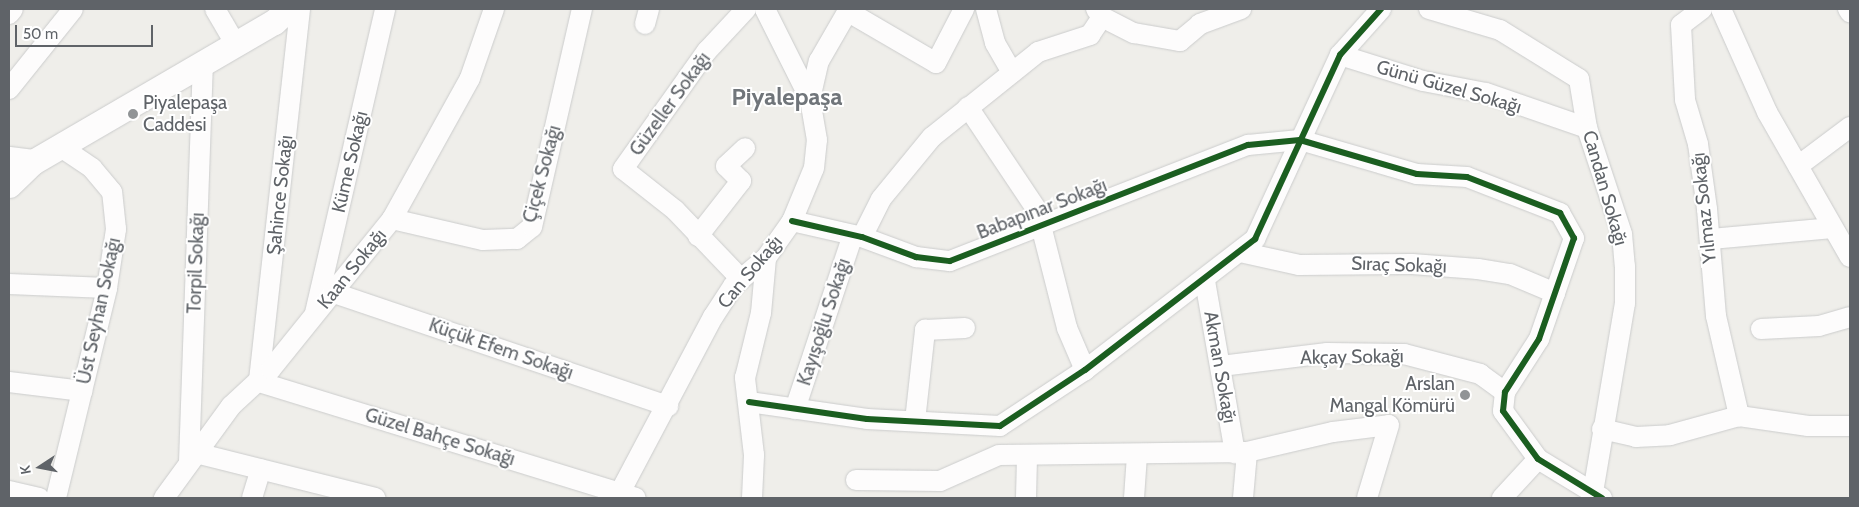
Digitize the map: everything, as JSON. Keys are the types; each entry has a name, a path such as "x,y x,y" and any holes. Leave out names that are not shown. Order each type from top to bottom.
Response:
{"street":[{"path":"9,14 13,9"},
{"path":"9,89 73,9"},
{"path":"214,9 236,45"},
{"path":"9,185 33,162 236,45 288,9"},
{"name":"Şahince Sokağı","path":"259,382 300,9"},
{"name":"Küme Sokağı","path":"315,315 385,9"},
{"name":"Kaan Sokağı","path":"164,498 231,406 259,382 334,293 392,219 470,78 494,9"},
{"name":"Çiçek Sokağı","path":"392,219 483,240 517,239 532,227 582,9"},
{"name":"Güzeller Sokağı","path":"741,280 675,210 623,169 708,51 746,9"},
{"name":"Can Sokağı","path":"625,496 713,317 741,280 766,258 792,221 814,168 817,140 810,99 765,9"},
{"path":"810,99 819,61 848,10 936,63 964,9"},
{"path":"986,9 995,44 1012,72"},
{"path":"1099,13 1134,34 1180,41 1200,24 1241,9"},
{"path":"749,402 915,421 1000,426 1085,370 1176,297 1205,281 1255,239 1340,56 1381,9"},
{"name":"Candan Sokağı","path":"1429,9 1500,30 1560,64 1580,79 1587,128 1622,234 1625,266 1626,303 1602,429 1598,496"},
{"name":"Yılmaz Sokağı","path":"1702,9 1680,30 1686,100 1698,144 1711,239 1716,316 1740,416"},
{"path":"1721,9 1767,112 1850,257"},
{"name":"Kayışoğlu Sokağı","path":"795,408 858,236 881,199 904,168 968,107 1038,52 1090,35 1099,13"},
{"name":"Günü Güzel Sokağı","path":"1340,56 1423,82 1486,93 1587,128"},
{"name":"Torpil Sokağı","path":"192,458 203,63"},
{"path":"968,107 1012,169 1044,225 1063,314 1085,370"},
{"path":"1798,166 1850,127"},
{"path":"1300,140 1417,174 1467,177 1560,213 1574,238 1539,339 1505,392 1503,411 1538,459 1598,496"},
{"name":"Babapınar Sokağı","path":"792,221 858,236 916,257 950,261 1248,145 1300,140"},
{"name":"Üst Seyhan Sokağı","path":"56,498 107,288 116,229 112,192 92,168 59,146"},
{"path":"698,236 741,181 726,166 746,148"},
{"path":"9,160 33,162"},
{"path":"1711,239 1833,228"},
{"name":"Sıraç Sokağı","path":"1240,252 1299,265 1412,264 1478,269 1510,274 1555,293"},
{"path":"752,498 754,455 745,378 761,313 766,258"},
{"name":"Akman Sokağı","path":"1205,281 1221,366 1241,452 1243,498"},
{"path":"9,284 107,288"},
{"name":"Küçük Efem Sokağı","path":"334,293 668,406"},
{"path":"1761,329 1819,326 1850,317"},
{"path":"915,421 925,330 965,328"},
{"name":"Akçay Sokağı","path":"1221,366 1327,353 1404,354 1480,374 1505,392"},
{"path":"9,382 82,391"},
{"name":"Güzel Bahçe Sokağı","path":"259,382 625,496"},
{"path":"1602,429 1636,437 1670,434 1740,416 1808,426 1850,426"},
{"path":"856,480 939,490 999,455 1027,457 1241,452 1333,432 1389,425 1367,498"},
{"path":"999,455 1000,426"},
{"path":"1134,498 1137,455"},
{"path":"1026,498 1027,457"},
{"path":"192,458 260,470 351,495 375,498"},
{"path":"1502,498 1538,459"},
{"path":"252,498 260,470"},
{"path":"9,492 39,498"}],"cycle path":[{"path":"749,402 867,419 1000,426 1085,370 1255,239 1340,55 1381,9"},
{"path":"792,221 862,237 916,257 950,261 1248,145 1300,140 1417,174 1467,177 1560,213 1574,238 1539,339 1505,392 1503,411 1538,459 1602,498"}],"place":[{"name":"Piyalepaşa Caddesi","path":"133,114"},
{"name":"Arslan Mangal Kömürü","path":"1465,395"}],"district":[{"name":"Piyalepaşa","path":"787,97"}]}
